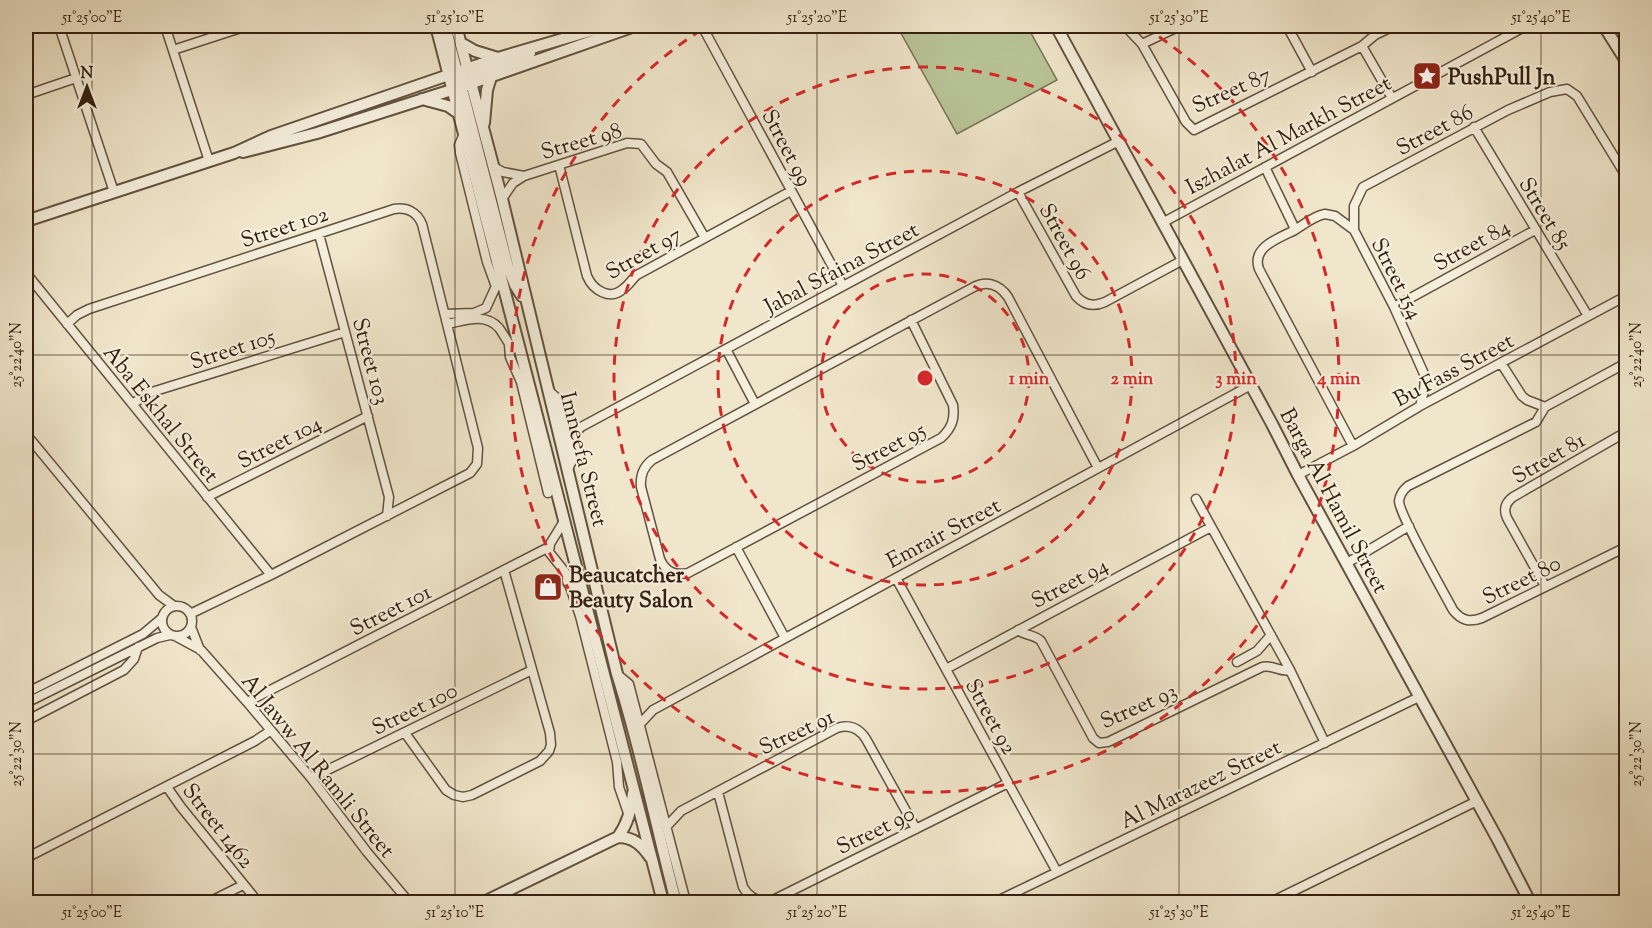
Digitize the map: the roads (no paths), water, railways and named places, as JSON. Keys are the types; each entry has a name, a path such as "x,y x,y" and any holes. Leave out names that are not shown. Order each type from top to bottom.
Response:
{"street":[{"path":"59,26 114,192"},
{"path":"165,26 209,161"},
{"path":"173,50 247,26"},
{"name":"Imneefa Street","path":"436,26 483,129 494,167 617,674 642,759 676,903"},
{"path":"445,26 508,267 515,285 526,301"},
{"path":"26,221 234,153 278,144 422,99 498,58 607,26"},
{"path":"234,153 278,133 459,79 491,77 635,26"},
{"name":"Street 99","path":"702,26 843,286"},
{"name":"Barga Al Hamil Street","path":"1056,26 1530,901"},
{"name":"Street 87","path":"1125,26 1142,44 1186,123 1194,130 1312,72 1394,26"},
{"path":"1142,44 1180,26"},
{"path":"1287,26 1312,72"},
{"name":"Iszhalat Al Markh Street","path":"1162,222 1526,26"},
{"path":"1604,26 1626,61"},
{"name":"Imneefa Street","path":"458,27 461,43 458,113 663,903"},
{"path":"461,43 475,51 498,58"},
{"path":"356,120 380,105 522,58 539,45"},
{"path":"1362,46 1392,98"},
{"path":"483,129 487,90 491,77"},
{"path":"26,95 76,78"},
{"name":"Street 86","path":"1353,230 1354,206 1362,187 1474,127 1553,90 1569,90 1577,96 1626,176"},
{"path":"422,99 448,106 458,113"},
{"name":"Street 85","path":"1474,127 1588,316"},
{"path":"464,134 460,141 460,153 485,256 496,287"},
{"name":"Jabal Sfaina Street","path":"569,439 581,427 1018,192 1119,141"},
{"name":"Street 98","path":"502,199 513,183 524,176 627,143 641,144 656,164 667,172 705,238"},
{"name":"Street 97","path":"559,165 587,276 599,291 612,294 621,291 637,275 791,191"},
{"name":"Street 98","path":"494,167 503,172 524,176"},
{"path":"1265,167 1295,229 1267,245 1259,256 1258,265 1353,446"},
{"name":"Street 96","path":"1018,192 1076,296 1087,304 1096,305 1105,302 1183,260"},
{"name":"Street 102","path":"67,324 77,315 89,309 394,209 414,212 422,224 479,459 470,473 190,614"},
{"name":"Street 154","path":"1295,229 1320,215 1335,216 1353,230 1394,307 1425,376 1420,406"},
{"name":"Street 84","path":"1394,307 1535,230"},
{"name":"Street 103","path":"319,234 389,497"},
{"name":"Aba Eskhal Street","path":"26,273 271,575"},
{"path":"445,314 474,313 486,308 500,275"},
{"name":"Street 95","path":"911,320 954,405 954,420 947,433 688,573 678,574 668,570 660,559 641,487 641,477 645,467 652,460 755,404 911,320 976,285 987,284 1001,289 1008,297 1098,468"},
{"name":"Bu Fass Street","path":"1298,475 1353,446 1420,406 1626,296"},
{"path":"447,324 483,318 498,328 523,360"},
{"name":"Street 105","path":"132,404 152,392 345,332"},
{"path":"509,345 510,357 521,382 548,493"},
{"path":"726,349 755,404"},
{"path":"1501,363 1527,400 1545,407"},
{"name":"Street 80","path":"1626,363 1545,407 1536,422 1405,488 1399,502 1453,610 1465,620 1473,621 1482,618 1626,547"},
{"name":"Emrair Street","path":"640,724 652,710 1251,385"},
{"path":"548,390 559,402 569,439 572,458 567,469"},
{"name":"Street 104","path":"207,497 368,417"},
{"path":"565,423 581,427"},
{"name":"Street 81","path":"1545,586 1507,518 1506,504 1513,497 1626,432"},
{"path":"26,434 159,595 174,606 186,609 190,614 191,627 181,636 157,638 26,703"},
{"path":"389,497 406,506"},
{"path":"387,516 389,497"},
{"path":"1196,499 1290,670 1325,743"},
{"path":"564,521 549,548 550,555 562,568 580,616 616,762 619,787 629,817"},
{"name":"Street 94","path":"946,669 1210,526"},
{"path":"1347,563 1409,526"},
{"path":"736,547 785,638"},
{"name":"Street 101","path":"247,702 549,548"},
{"path":"405,733 446,790 454,795 468,796 545,757 551,746 550,733 504,570"},
{"name":"Street 92","path":"896,578 1057,872"},
{"path":"568,581 584,599"},
{"path":"159,595 165,631 172,635"},
{"path":"26,693 143,634 174,606"},
{"name":"Al Jaww Al Ramli Street","path":"191,627 201,650 311,778 409,903"},
{"name":"Street 93","path":"1018,630 1035,636 1041,641 1093,738 1100,743 1108,742 1262,667 1268,665 1283,671 1290,670"},
{"name":"Al Jaww Al Ramli Street","path":"172,635 201,650"},
{"path":"1237,662 1257,651 1271,635"},
{"path":"26,721 124,670 134,659 138,647"},
{"name":"Street 100","path":"311,778 532,670"},
{"path":"617,674 629,684 636,706 686,903"},
{"name":"Al Marazeez Street","path":"995,903 1419,697"},
{"path":"636,706 643,710 652,710"},
{"name":"Street 91","path":"667,826 681,812 718,792 837,728 851,727 860,731 866,739 916,829"},
{"path":"26,856 166,787 270,731"},
{"path":"642,759 644,737"},
{"name":"Street 90","path":"718,792 743,887 748,895 757,901 765,902 1008,783"},
{"name":"Street 1462","path":"166,787 258,903"},
{"path":"618,837 629,817 633,788"},
{"path":"1271,903 1477,801"},
{"name":"Street 91","path":"664,812 681,812"},
{"path":"484,903 618,837 634,840 653,860"},
{"name":"Street 1462","path":"209,903 243,885"}],"place":[{"name":"PushPull Jn","path":"1427,76"},
{"name":"Beaucatcher Beauty Salon","path":"548,587"}]}
